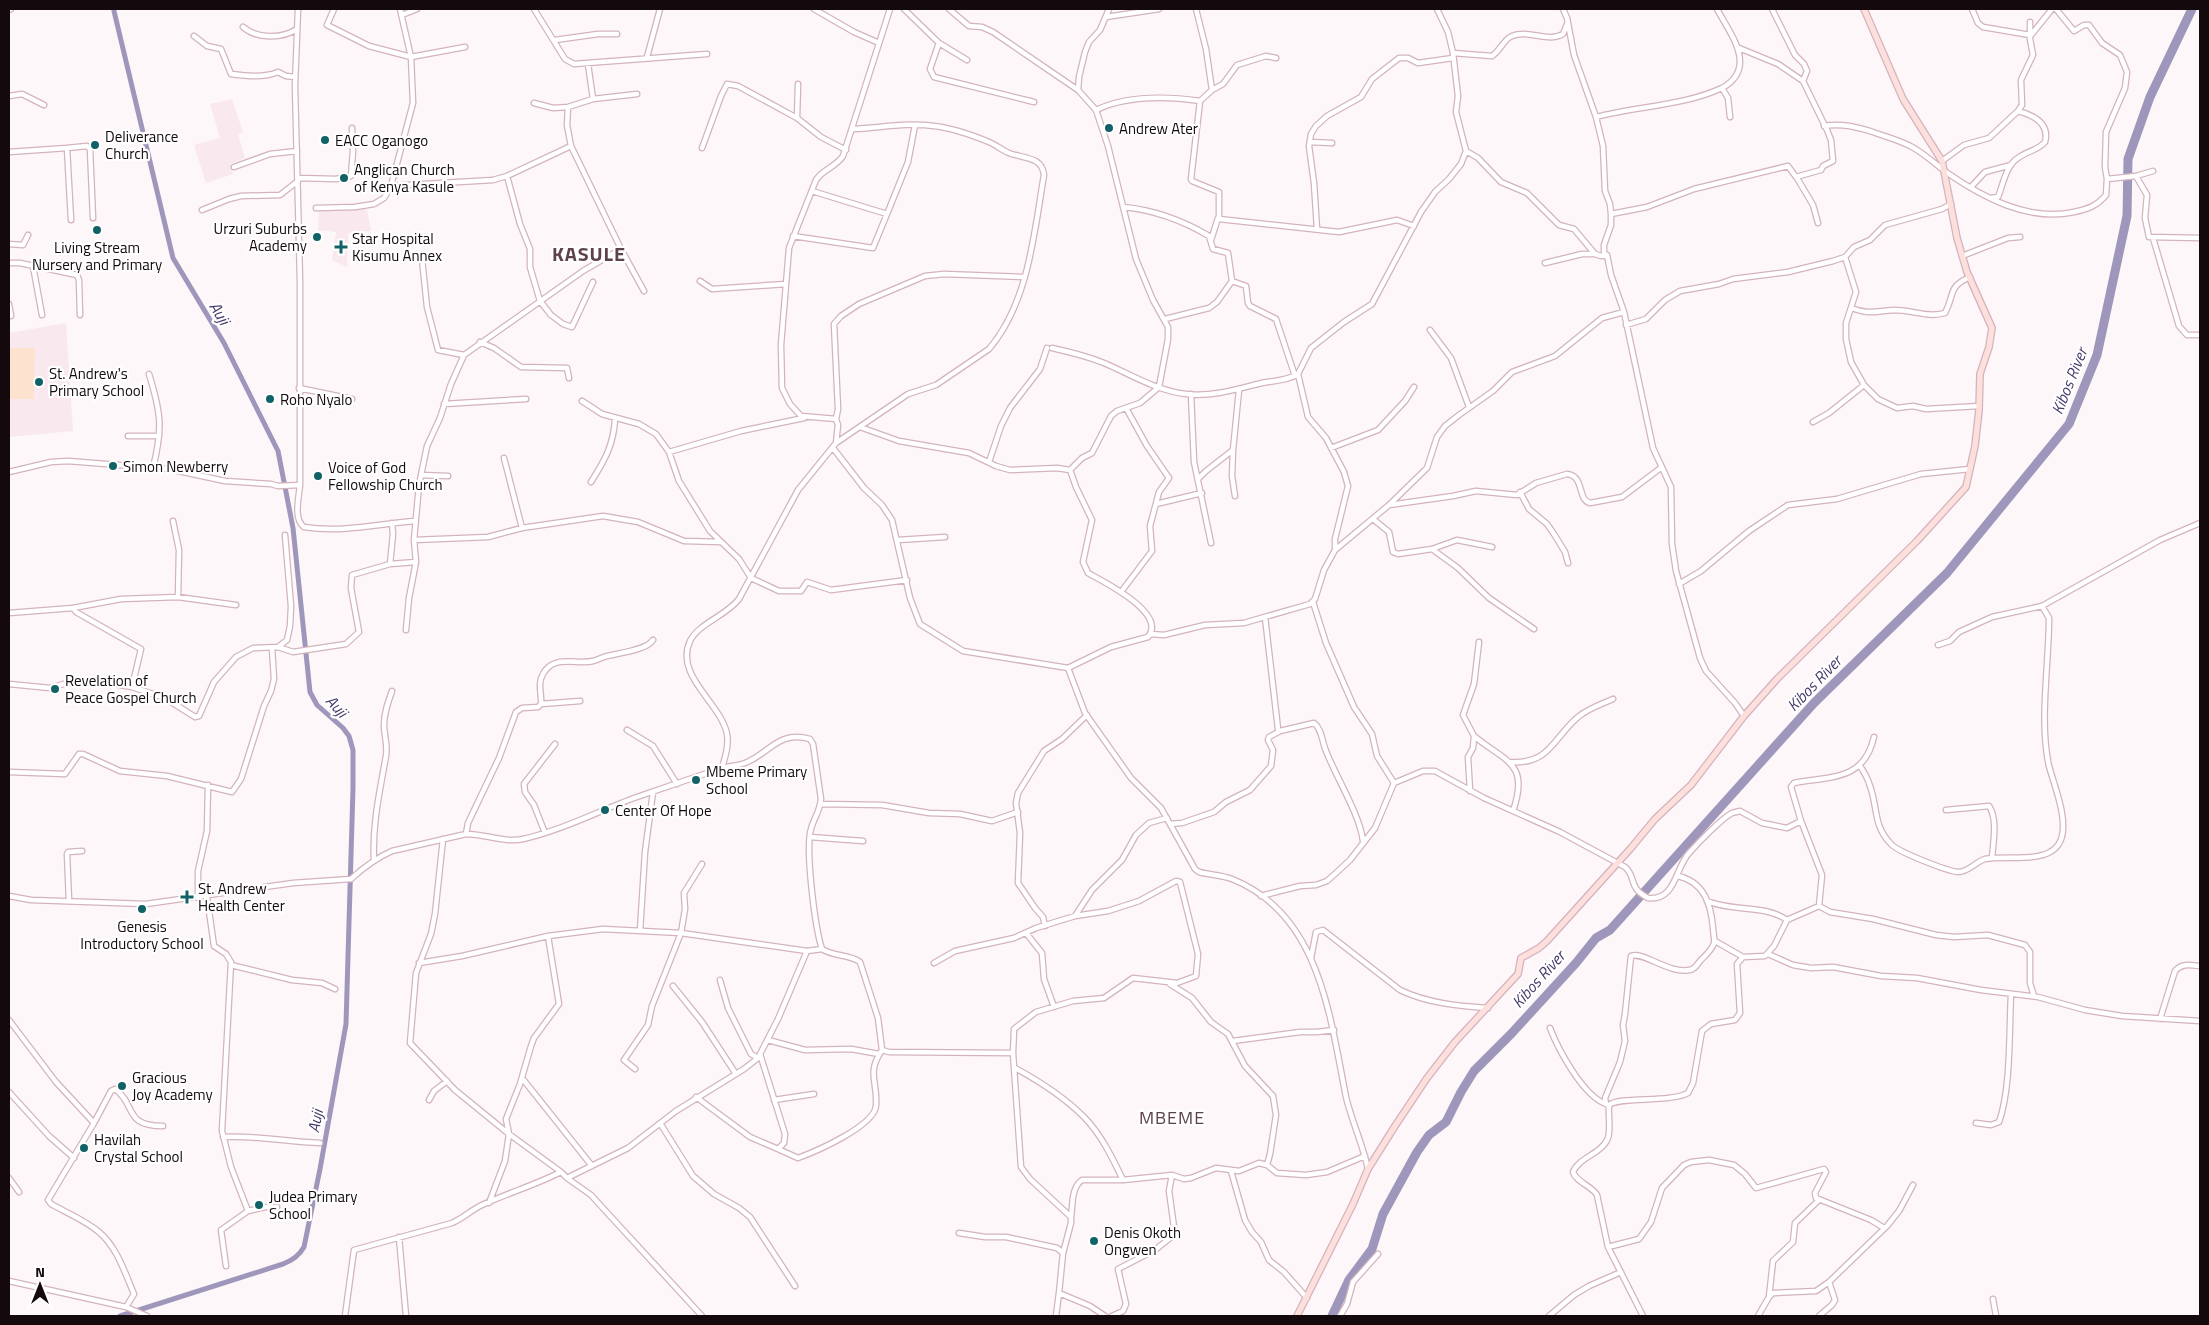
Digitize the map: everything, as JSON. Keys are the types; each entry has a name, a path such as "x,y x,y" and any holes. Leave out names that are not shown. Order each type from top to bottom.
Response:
{"main road":[{"path":"1297,1316 1368,1169 1427,1078 1455,1042 1518,974 1521,958 1547,941 1617,864 1654,819 1691,785 1744,716 1776,679 1955,502 1966,487 1975,446 1980,374 1989,347 1992,328 1956,238 1942,161 1903,99 1864,9"}],"street":[{"path":"298,9 296,77 300,281 300,485 298,517 300,525 304,527 348,529 415,521"},
{"path":"334,9 327,25 369,46 410,57 465,47"},
{"path":"316,208 355,207 374,204 384,198 391,186 413,103 410,57 400,9"},
{"path":"402,16 417,9"},
{"path":"534,9 567,62 574,64 647,57 707,54"},
{"path":"647,57 660,9"},
{"path":"814,9 854,32 878,43"},
{"path":"805,418 796,412 790,404 784,394 781,382 781,345 788,252 819,176 838,162 846,150 890,9"},
{"path":"904,9 939,43 967,60"},
{"path":"949,9 969,26 982,27 993,32 1078,90 1096,110 1108,146 1136,260 1153,300 1168,327 1168,338 1158,387 1153,394 1140,403 1111,416 1092,453 1082,458 1070,470"},
{"path":"1078,90 1085,52 1089,42 1100,30 1109,9"},
{"path":"1106,17 1159,9"},
{"path":"1196,9 1206,49 1212,90"},
{"path":"1052,348 1103,363 1158,387 1191,394 1210,394 1239,390 1258,384 1282,381 1296,375 1311,348 1344,322 1372,304 1429,200 1455,172 1466,151 1456,112 1458,96 1453,55 1448,32 1438,9"},
{"path":"1563,9 1574,55 1596,116 1604,146 1605,191 1611,214 1611,225 1604,245 1604,253 1607,256 1611,275 1624,312 1654,448 1671,487 1672,544 1679,584 1700,658 1706,671 1735,702 1744,716"},
{"path":"1596,116 1710,94 1734,80 1742,59 1739,48 1717,9"},
{"path":"1772,9 1795,55 1804,64 1807,71 1803,80"},
{"path":"1972,9 1978,23 1983,27 2030,35"},
{"path":"1824,126 1844,125 1893,138 1936,162 1944,170 1989,198 2016,209 2060,215 2093,207 2106,195 2106,132 2128,81 2125,64 2120,55 2102,43 2089,25 2084,25 2074,31 2054,9 2030,35"},
{"path":"1317,230 1310,142 1311,134 1316,126 1327,116 1361,97 1372,79 1394,60 1404,57 1418,63 1425,63 1453,55 1492,56 1509,37 1514,35 1560,36 1564,34 1567,20"},
{"path":"1942,161 1964,145 1989,138 2018,112 2022,105 2021,80 2033,55 2030,22"},
{"path":"243,27 252,32 275,36 285,35 297,29"},
{"path":"555,40 598,34 617,34"},
{"path":"194,36 207,46 221,49 231,74 258,76 278,72 286,76 296,77"},
{"path":"939,43 930,70 934,77 1034,102"},
{"path":"1739,48 1778,64 1803,80 1824,126 1830,140 1833,161 1823,166 1821,170 1797,178"},
{"path":"1165,319 1209,308 1217,302 1232,281 1228,253 1213,249 1212,240 1218,217 1219,192 1191,180 1200,101 1212,90 1223,84 1236,65 1271,55 1276,58"},
{"path":"588,64 593,99"},
{"path":"702,148 727,84 738,86 797,118 821,136 846,150"},
{"path":"797,118 798,84"},
{"path":"1722,88 1728,98 1730,117"},
{"path":"9,96 22,94 44,105"},
{"path":"534,103 552,108 568,107 593,99 637,94"},
{"path":"1096,110 1110,104 1143,98 1200,101"},
{"path":"568,107 567,125 571,146 621,249 644,291"},
{"path":"1989,198 1998,197 2011,165 2017,158 2040,148 2047,137 2045,128 2035,117 2018,112"},
{"path":"722,768 727,747 725,729 715,708 689,671 689,644 698,632 731,609 751,578 798,490 834,446 908,394 936,385 989,349 1011,312 1030,259 1044,175 1041,164 1008,153 991,143 966,134 934,126 915,125 853,129"},
{"path":"793,236 873,248 908,162 915,125"},
{"path":"202,210 241,196 280,195 298,179 336,179 351,176 352,128"},
{"path":"1310,142 1332,143"},
{"path":"9,152 88,146 90,148 92,218"},
{"path":"391,186 493,180 507,176 571,146"},
{"path":"67,148 72,220"},
{"path":"234,167 270,154 297,150"},
{"path":"1466,151 1478,158 1501,182 1527,193 1559,225 1574,229 1595,254"},
{"path":"1970,187 1985,172 2011,165"},
{"path":"1611,214 1647,207 1694,189 1788,166 1813,205 1818,223"},
{"path":"2107,179 2153,172"},
{"path":"507,176 520,224 530,249 530,267 540,301 551,315 563,324 572,327 593,282"},
{"path":"2134,176 2147,195 2146,226 2149,237 2200,238"},
{"path":"812,191 887,214"},
{"path":"1626,325 1646,319 1665,300 1680,291 1719,284 1733,279 1788,272 1845,257 1854,247 1870,240 1885,225 1942,209 1951,204"},
{"path":"1123,207 1153,211 1171,216 1209,236 1212,240"},
{"path":"1218,217 1225,221 1317,230 1346,231 1398,220 1414,226"},
{"path":"9,244 23,245 28,235"},
{"path":"1962,256 2008,238 2020,237"},
{"path":"2153,238 2179,326 2187,335 2200,335"},
{"path":"406,630 409,598 416,562 415,521 421,475 429,438 440,418 450,384 464,355 583,271 621,249"},
{"path":"1545,262 1582,254 1607,256"},
{"path":"1845,257 1856,287 1846,323 1846,339 1851,362 1864,385 1878,399 1897,408 1912,406 1926,409 1979,406"},
{"path":"422,259 427,307 438,350 464,355"},
{"path":"9,264 33,266 78,276 80,315"},
{"path":"33,266 42,315"},
{"path":"1024,277 932,275 873,297 841,316 834,324 838,409 836,419 838,425 834,446 868,493 888,512 898,540 906,580 920,624 960,650 1010,660 1068,668 1111,647 1143,639 1150,634 1164,635 1205,625 1244,623 1313,602"},
{"path":"1851,308 1871,313 1894,310 1920,314 1938,315 1946,313 1954,287 1970,277"},
{"path":"700,281 712,289 786,284"},
{"path":"1232,281 1246,286 1250,306 1276,319 1296,375 1308,417 1332,448 1344,472 1348,486 1335,539 1335,550"},
{"path":"9,304 11,316"},
{"path":"1394,783 1377,756 1372,734 1354,707 1326,643 1313,602 1324,570 1335,550 1389,505 1427,468 1437,437 1445,426 1493,391 1512,372 1555,356 1602,318 1624,312"},
{"path":"1430,330 1456,368 1469,407"},
{"path":"480,342 494,348 521,367 567,368 569,378"},
{"path":"989,462 1001,426 1010,408 1040,368 1047,348"},
{"path":"149,374 160,410 159,436 153,468"},
{"path":"1813,422 1830,413 1864,385"},
{"path":"1332,448 1378,430 1405,401 1414,387"},
{"path":"299,388 352,399"},
{"path":"1235,496 1232,476 1239,390"},
{"path":"1191,394 1194,462 1211,543"},
{"path":"444,404 526,399"},
{"path":"582,401 602,414 639,424 656,434 669,452 687,497 700,512 710,531 739,559 751,578 774,590 787,592 801,592 808,582 830,590 906,580"},
{"path":"1121,592 1152,551 1150,530 1159,492 1168,476 1147,446 1126,408"},
{"path":"591,482 606,460 612,446 615,418"},
{"path":"669,452 741,431 805,418 836,419"},
{"path":"860,427 899,441 969,453 1010,470 1057,468 1070,470"},
{"path":"128,436 159,436"},
{"path":"1198,479 1233,450"},
{"path":"504,458 522,528"},
{"path":"9,472 57,461 153,468 187,472 218,480 278,486 300,485"},
{"path":"1389,505 1476,491 1511,496 1517,495 1536,483 1572,474 1578,480 1586,502 1612,500 1633,490 1662,467"},
{"path":"1679,584 1701,571 1748,531 1788,505 1837,499 1921,474 1970,469"},
{"path":"1070,470 1092,520 1083,562 1084,569 1138,604 1146,614 1150,634"},
{"path":"421,475 448,476"},
{"path":"1520,492 1529,509 1547,524 1554,534 1565,552 1568,563"},
{"path":"1156,504 1202,493"},
{"path":"414,540 488,537 522,528 603,516 638,522 684,541 720,542"},
{"path":"1373,519 1389,532 1394,552 1432,549 1457,540 1492,547"},
{"path":"174,521 179,550 178,597"},
{"path":"390,564 393,534 392,523"},
{"path":"1938,645 1950,641 1965,629 1992,617 2042,606 2160,540 2200,523"},
{"path":"278,647 287,640 290,626 291,606 285,535"},
{"path":"898,540 945,537"},
{"path":"1432,549 1458,568 1489,598 1534,629"},
{"path":"9,684 46,688 67,682 102,682 132,687 158,694 195,716 199,716 214,682 228,665 245,651 253,648 278,647 293,652 346,644 355,637 358,632 351,588 352,575 390,564 416,562"},
{"path":"9,613 73,608 121,600 178,597 236,606"},
{"path":"1860,766 1870,786 1877,823 1892,845 1908,854 1957,872 1968,870 1976,863 1992,858 2045,855 2056,848 2063,834 2058,794 2046,746 2049,618 2042,606"},
{"path":"73,608 76,612 141,649 132,687"},
{"path":"1266,617 1278,729"},
{"path":"541,704 540,686 542,675 557,663 593,661 648,645 653,640"},
{"path":"1479,642 1474,684 1464,716 1474,736 1509,762 1519,780 1519,794 1513,811"},
{"path":"9,772 65,774 79,754 83,754 120,771 167,776 232,792 242,778 264,706 271,691 274,679 272,648"},
{"path":"1068,668 1070,678 1087,715 1131,778 1161,808 1195,869 1199,872 1232,879 1261,896 1291,923 1311,960 1324,991 1334,1030 1346,1097 1368,1169"},
{"path":"374,860 374,830 382,771 387,754 384,726 386,707 392,691"},
{"path":"1509,762 1524,763 1534,760 1549,749 1575,720 1585,712 1613,699"},
{"path":"466,834 468,823 499,758 516,712 519,709 538,707 541,704 580,701"},
{"path":"1045,926 1043,917 1018,883 1020,833 1018,794 1040,756 1087,715"},
{"path":"1170,824 1182,823 1214,812 1226,802 1250,790 1272,766 1273,750 1268,740 1269,737 1280,731 1314,723 1319,728 1321,740 1331,765 1359,822 1363,842"},
{"path":"627,730 654,746 676,784"},
{"path":"1470,791 1468,757 1473,748 1474,736"},
{"path":"1819,906 1822,875 1801,821 1792,784 1834,777 1860,766 1868,757 1874,736"},
{"path":"9,896 31,900 130,905 207,897 293,884 351,879 374,860 392,851 466,834 516,841 572,825 653,792 722,768 752,760 776,742 793,738 810,739 813,744 821,804 810,830 810,837 811,880 822,949"},
{"path":"545,833 534,805 525,792 524,784 555,744"},
{"path":"1261,896 1327,881 1350,860 1375,828 1394,783 1423,771 1430,771 1560,832 1629,870 1632,886 1644,896 1652,899 1669,891 1690,852 1732,813 1740,811 1762,823 1786,828 1801,821"},
{"path":"198,898 198,871 208,831 208,785"},
{"path":"640,931 645,852 653,792"},
{"path":"821,804 882,806 929,813 960,814 992,821 1018,812"},
{"path":"1946,810 1989,806 1994,830 1992,858"},
{"path":"1075,916 1092,890 1122,860 1136,835 1149,823 1167,818"},
{"path":"810,837 863,841"},
{"path":"443,840 431,934 418,963 410,1043 447,1081 509,1134 591,1195 702,1316"},
{"path":"69,901 67,854 68,852 82,851"},
{"path":"635,1069 624,1060 648,1025 652,1006 681,933 685,909 684,893 702,864"},
{"path":"1643,1316 1608,1247 1597,1195 1575,1176 1573,1172 1576,1167 1605,1144 1609,1132 1606,1098 1620,1062 1625,1041 1622,1025 1626,1014 1631,956 1639,956 1663,967 1688,971 1707,954 1715,942 1712,912 1700,889 1691,880 1678,876"},
{"path":"934,964 952,952 1014,938 1075,916 1108,911 1139,901 1179,881 1198,954 1198,974 1184,982 1133,978 1104,998 1073,1000 1036,1012 1014,1028 1016,1110 1022,1170 1071,1217"},
{"path":"207,897 214,946 228,956 231,965 223,1137 230,1167 248,1211"},
{"path":"1707,902 1714,905 1758,910 1787,920"},
{"path":"1715,942 1743,957 1759,957 1768,954 1787,920 1819,906"},
{"path":"1819,906 1830,912 1873,919 1936,934 1954,937 1988,934 2025,945 2030,952 2030,983 2034,996"},
{"path":"418,963 462,956 548,936 604,930 681,933 807,952 822,949 854,958 860,962 878,1018 880,1052 873,1064 876,1103 871,1118 835,1140 798,1158 750,1137 696,1097"},
{"path":"1311,960 1316,932 1323,930 1400,990 1414,996 1449,1004 1488,1008"},
{"path":"1026,933 1042,953 1044,979 1054,1007"},
{"path":"489,1202 505,1161 509,1134 506,1119 522,1078 534,1038 559,1004 548,936"},
{"path":"567,1178 628,1148 696,1097 736,1074 759,1056 807,952"},
{"path":"1768,954 1792,965 1811,968 1833,967 1881,976 1917,978 2011,994 2034,996 2085,1010 2200,1021"},
{"path":"1550,1028 1562,1053 1577,1076 1597,1100 1608,1104 1649,1100 1688,1092 1693,1083 1702,1031 1711,1024 1735,1020 1740,1013 1737,964 1743,957"},
{"path":"231,965 292,980 322,983 335,989"},
{"path":"2160,1018 2175,971 2179,967 2186,965 2200,966"},
{"path":"720,980 728,1008 751,1054 759,1056"},
{"path":"1168,982 1192,998 1211,1022 1224,1030 1233,1041 1245,1066 1274,1098 1275,1120 1270,1154 1266,1165"},
{"path":"673,986 702,1022 736,1074"},
{"path":"1976,1123 1991,1125 1999,1122 2002,1112 2006,1092 2011,994"},
{"path":"9,1020 56,1082 94,1123"},
{"path":"1233,1041 1291,1033 1334,1030"},
{"path":"768,1040 805,1050 850,1049 880,1052 1014,1053"},
{"path":"759,1056 785,1137 784,1142 778,1149"},
{"path":"1015,1068 1043,1086 1085,1118 1113,1159 1123,1180"},
{"path":"522,1078 592,1166"},
{"path":"429,1100 434,1091 447,1081"},
{"path":"127,1308 134,1294 121,1263 107,1241 99,1232 51,1204 48,1200 111,1091 115,1089 132,1113 144,1125 163,1126"},
{"path":"9,1092 49,1136 74,1158"},
{"path":"774,1100 814,1094"},
{"path":"660,1123 693,1176 714,1194 750,1216 795,1286"},
{"path":"223,1137 238,1136 287,1142 320,1143"},
{"path":"1056,1316 1063,1253 1071,1217 1072,1201 1080,1181 1123,1180 1172,1175 1187,1179 1216,1168 1239,1171 1256,1164 1266,1165 1277,1173 1306,1175 1328,1172 1364,1156"},
{"path":"1608,1247 1639,1239 1651,1222 1662,1188 1684,1165 1691,1162 1709,1160 1734,1165 1745,1174 1756,1188 1824,1169 1826,1172 1815,1193 1819,1200 1870,1220 1884,1228"},
{"path":"1231,1171 1245,1220 1252,1232 1261,1242 1269,1260 1284,1272 1307,1298"},
{"path":"346,1316 354,1250 452,1223 489,1202 524,1190 561,1172"},
{"path":"1112,1316 1125,1309 1118,1272 1120,1267 1155,1250 1175,1234 1169,1191 1172,1175"},
{"path":"9,1178 19,1192"},
{"path":"1758,1316 1769,1297 1774,1293 1816,1291 1829,1282 1899,1211 1913,1185"},
{"path":"1769,1297 1773,1260 1792,1242 1795,1223 1819,1200"},
{"path":"226,1266 221,1230 248,1211 265,1207 277,1207"},
{"path":"959,1233 985,1237 1006,1237 1057,1248 1063,1253"},
{"path":"399,1237 406,1316"},
{"path":"1340,1316 1347,1304 1353,1282 1378,1254"},
{"path":"1549,1316 1574,1295 1621,1272"},
{"path":"9,1281 127,1308 148,1316"},
{"path":"1819,1316 1835,1300 1829,1282"},
{"path":"1059,1293 1090,1306 1105,1316"},
{"path":"1993,1299 1996,1316"}],"shaded area":[{"path":"232,99 243,132 238,134 245,158 230,164 233,174 206,183 194,145 220,138 210,104"},
{"name":"Star Hospital Kisumu Annex","path":"367,209 371,231 348,233 347,267 332,260 336,232 318,230 319,210"},
{"name":"St. Andrew's Primary School","path":"66,323 73,431 9,437 9,333"},
{"path":"9,348 35,348 34,399 9,399"}],"waterway":[{"name":"Kibos River","path":"1332,1316 1349,1280 1372,1249 1383,1214 1417,1152 1429,1135 1446,1122 1474,1071 1511,1034 1576,963 1596,938 1610,930 1814,703 1947,573 2069,424 2097,355 2127,216 2128,159 2150,97 2192,9"},
{"name":"Auji","path":"114,11 173,258 224,343 278,451 293,528 310,692 317,705 343,728 349,736 353,750 346,1024 304,1247 300,1253 283,1264 120,1316"}],"place":[{"name":"Andrew Ater","path":"1109,128"},
{"name":"EACC Oganogo","path":"325,140"},
{"name":"Deliverance Church","path":"95,145"},
{"name":"Anglican Church of Kenya Kasule","path":"344,178"},
{"name":"Living Stream Nursery and Primary","path":"97,230"},
{"name":"Urzuri Suburbs Academy","path":"317,237"},
{"name":"Star Hospital Kisumu Annex","path":"341,247"},
{"name":"St. Andrew's Primary School","path":"39,382"},
{"name":"Roho Nyalo","path":"270,399"},
{"name":"Simon Newberry","path":"113,466"},
{"name":"Voice of God Fellowship Church","path":"318,476"},
{"name":"Revelation of Peace Gospel Church","path":"55,689"},
{"name":"Mbeme Primary School","path":"696,780"},
{"name":"Center Of Hope","path":"605,810"},
{"name":"St. Andrew Health Center","path":"187,897"},
{"name":"Genesis Introductory School","path":"142,909"},
{"name":"Gracious Joy Academy","path":"122,1086"},
{"name":"Havilah Crystal School","path":"84,1148"},
{"name":"Judea Primary School","path":"259,1205"},
{"name":"Denis Okoth Ongwen","path":"1094,1241"}],"district":[{"name":"KASULE","path":"589,253"},
{"name":"MBEME","path":"1172,1117"}]}
